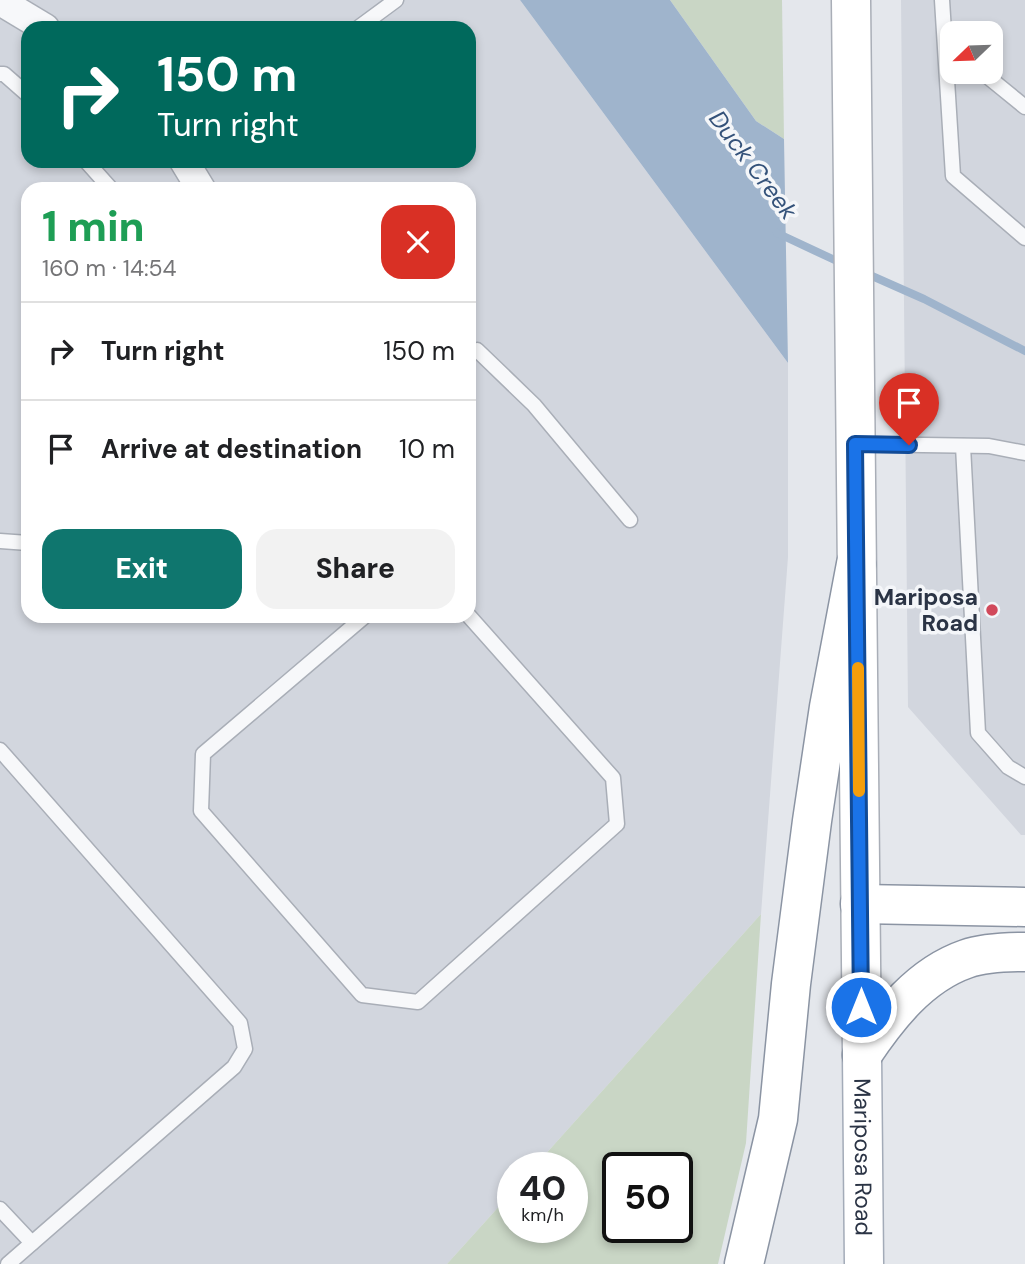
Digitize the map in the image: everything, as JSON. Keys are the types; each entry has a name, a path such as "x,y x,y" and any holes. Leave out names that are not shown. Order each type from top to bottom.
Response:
{"main road":[{"name":"Mariposa Road","path":"850,0 864,1264"},
{"path":"744,1264 778,1119 791,984 828,707 856,564"},
{"path":"860,904 1025,907"},
{"path":"862,1055 885,1021 929,976 968,958 1025,952"}],"street":[{"path":"0,1 33,21"}],"lane":[{"path":"368,21 396,0"},
{"path":"942,0 945,21"},
{"path":"0,74 21,89"},
{"path":"950,84 953,176 1025,238"},
{"path":"997,84 1025,107"},
{"path":"92,168 105,182"},
{"path":"476,351 534,405 630,520"},
{"path":"855,444 989,446 1025,453"},
{"path":"963,446 978,733 1009,767 1025,777"},
{"path":"0,541 21,542"},
{"path":"357,623 202,754 201,811 362,995 418,1002 617,824 613,778 475,623"},
{"path":"0,750 240,1023 245,1049 234,1067 8,1264"},
{"path":"0,1209 32,1244"}],"shaded area":[{"path":"0,0 520,0 788,363 788,557 761,914 547,1152 497,1152 497,1209 447,1264 0,1264"},
{"path":"901,0 1025,0 1025,835 1021,835 908,707"}],"green space":[{"path":"670,0 782,0 784,139 756,121"},
{"path":"761,914 746,1143 718,1264 447,1264 497,1209 497,1243 588,1243 588,1152 547,1152"}],"water":[{"path":"520,0 670,0 756,121 784,139 788,363"}],"waterway":[{"name":"Duck Creek","path":"777,233 841,263"},
{"name":"Duck Creek","path":"863,272 924,299 1025,351"}],"slow traffic":[{"path":"858,668 859,791"}],"place":[{"name":"Mariposa Road","path":"992,610"}],"route":[{"path":"861,1007 855,444 909,445"}]}
